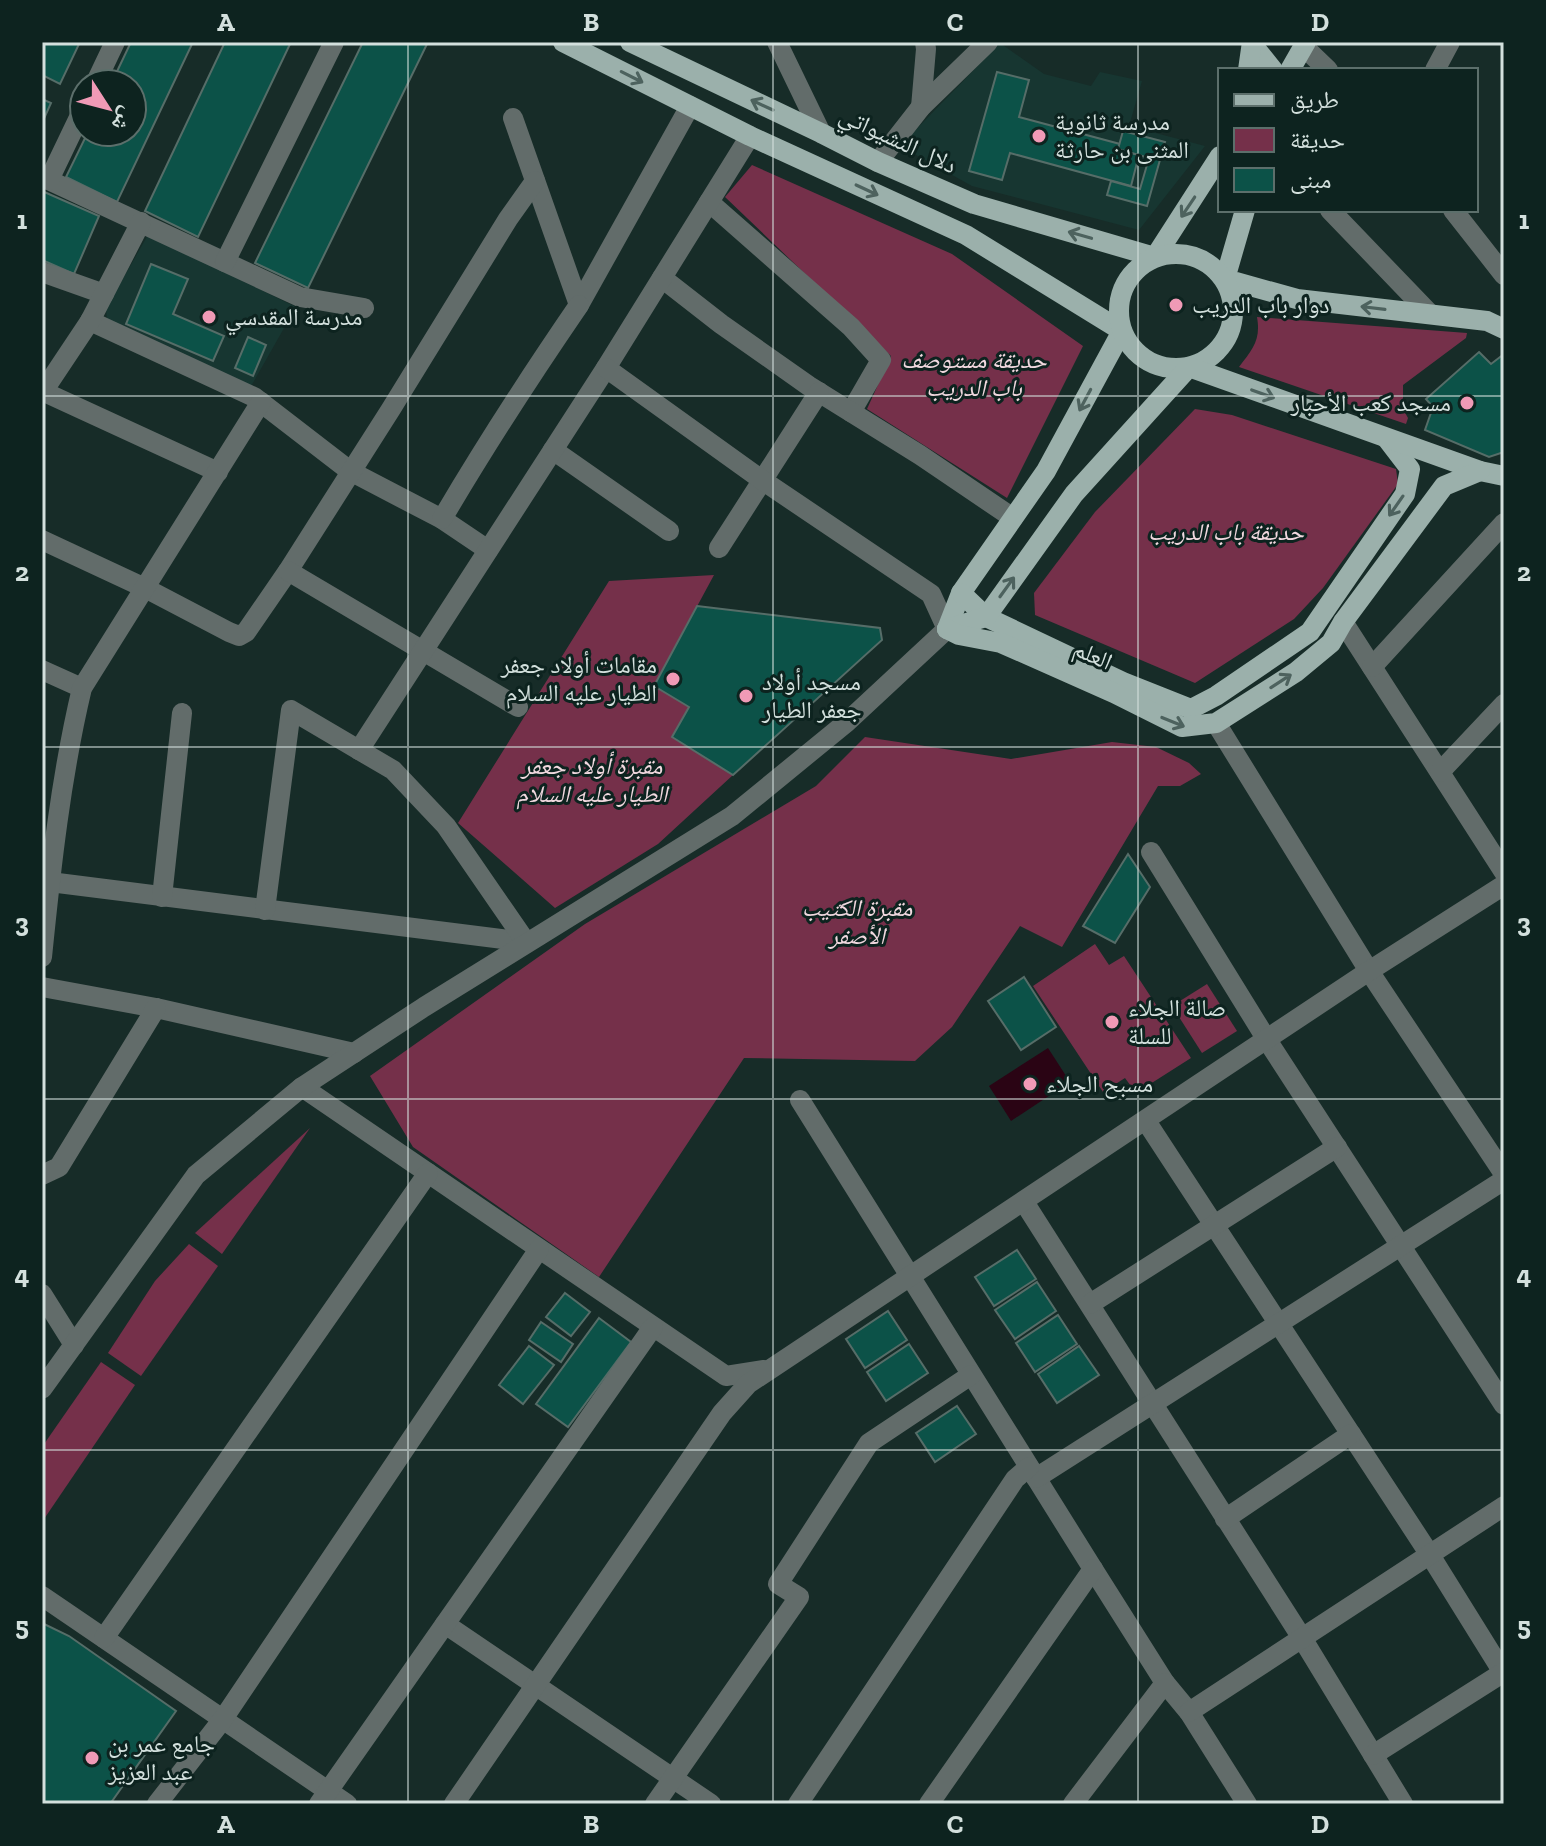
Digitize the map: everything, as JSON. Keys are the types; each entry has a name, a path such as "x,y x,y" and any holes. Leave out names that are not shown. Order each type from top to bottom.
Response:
{"main road":[{"path":"563,42 750,136 966,235 1122,331"},
{"name":"دلال النشيواتي","path":"633,43 878,162 974,204 1155,257"},
{"path":"1248,68 1253,43"},
{"path":"1253,43 1272,68"},
{"path":"1291,68 1304,44"},
{"path":"1155,257 1218,159"},
{"path":"1225,279 1244,212"},
{"path":"1174,253 1194,256 1211,265 1225,279 1232,296 1234,315 1230,332 1220,348 1206,360 1189,367 1173,369 1142,358 1130,346 1122,331 1118,314 1120,296 1139,267 1155,257 1174,253"},
{"path":"1225,279 1297,299 1487,321 1504,329"},
{"path":"947,629 961,593 1046,471 1122,331"},
{"path":"1189,367 1387,439 1496,473"},
{"path":"947,629 986,617 1074,494 1189,367"},
{"path":"1191,709 1216,696 1310,632 1405,494 1410,469 1387,439"},
{"path":"1216,723 1296,672 1331,643 1343,622 1444,486 1496,473"},
{"name":"العلم","path":"961,593 986,617 1216,723"},
{"name":"العلم","path":"947,629 959,635 1001,643 1182,727 1216,723"}],"street":[{"path":"103,68 115,42"},
{"path":"225,262 334,42"},
{"path":"777,42 821,133"},
{"path":"921,107 925,42"},
{"path":"878,162 921,107 988,42"},
{"path":"1436,68 1450,42"},
{"path":"1304,44 1326,68"},
{"path":"442,519 536,366 579,305 690,106"},
{"path":"513,118 579,305"},
{"path":"359,750 606,368 750,136"},
{"path":"68,137 46,178 300,297 364,308"},
{"path":"42,540 239,636 246,632 288,571 508,219 535,181"},
{"path":"709,202 851,327 881,360 851,412"},
{"path":"1332,212 1430,314"},
{"path":"1455,212 1504,275"},
{"path":"141,222 90,321 42,392 218,472"},
{"path":"42,272 104,294"},
{"path":"662,278 721,324 819,392 1013,518"},
{"path":"90,321 254,397 350,471 442,519 488,550"},
{"path":"42,1389 196,1175 302,1087 526,942 732,816 847,722 947,629 931,594 762,480 606,368"},
{"path":"719,548 819,392"},
{"path":"42,957 46,882 69,741 82,688 261,402"},
{"path":"553,450 669,531"},
{"path":"1372,667 1504,523"},
{"path":"288,571 518,707"},
{"path":"1343,622 1504,872"},
{"path":"42,670 82,688"},
{"path":"265,910 291,710 393,770 446,826 526,942"},
{"path":"162,897 182,713"},
{"path":"1440,772 1500,714"},
{"path":"798,1804 1015,1479 1032,1473 1152,1404 1504,1177 1369,971 1216,723"},
{"path":"1151,852 1267,1040 1504,1405"},
{"path":"46,882 526,942"},
{"path":"454,1804 722,1413 748,1384 1369,971 1504,885"},
{"path":"42,987 156,1008 354,1053"},
{"path":"42,1175 59,1167 156,1008"},
{"path":"302,1087 726,1376 773,1368"},
{"path":"800,1100 1165,1683 1189,1712 1247,1804"},
{"path":"1146,1121 1504,1673 1373,1755"},
{"path":"1090,1304 1337,1147"},
{"path":"104,1638 428,1173"},
{"path":"1024,1202 1302,1638 1403,1804"},
{"path":"157,1804 223,1719 539,1249"},
{"path":"42,1294 74,1345"},
{"path":"323,1798 653,1327"},
{"path":"655,1804 799,1597 778,1584 869,1443 971,1375"},
{"path":"1225,1519 1351,1434"},
{"path":"1189,1712 1504,1506"},
{"path":"929,1804 1093,1569"},
{"path":"42,1596 223,1719 323,1798 347,1804"},
{"path":"445,1624 711,1804"},
{"path":"1073,1804 1165,1683"}],"shaded area":[{"name":"مدرسة ثانوية المثنى بن حارثة","path":"1000,43 1044,74 1091,86 1100,72 1142,81 1129,126 1205,146 1139,230 972,186 900,146"},
{"path":"148,235 296,307 250,388 107,320 106,308"},
{"name":"مسبح الجلاء","path":"1048,1048 1070,1082 1011,1121 989,1086"}],"green space":[{"name":"حديقة مستوصف باب الدريب","path":"752,165 952,254 1083,346 1007,498 867,409 891,356 725,197"},
{"path":"1257,317 1467,333 1466,338 1403,385 1403,409 1408,418 1406,424 1239,367 1255,344"},
{"name":"حديقة باب الدريب","path":"1195,409 1232,415 1396,469 1398,484 1323,588 1294,619 1195,683 1035,615 1034,593 1095,512"},
{"name":"مقبرة أولاد جعفر الطيار عليه السلام","path":"714,575 654,686 689,707 672,737 733,775 658,844 555,908 458,823 609,581"},
{"name":"مقبرة الكثيب الأصفر","path":"865,737 1011,759 1112,742 1156,747 1189,763 1201,774 1180,786 1158,786 1062,947 1020,926 952,1027 915,1061 744,1058 599,1277 413,1147 370,1076 585,924 816,786"},
{"name":"صالة الجلاء للسلة","path":"1095,944 1109,965 1124,956 1191,1058 1136,1093 1125,1078 1103,1092 1033,986"},
{"path":"1207,984 1237,1031 1202,1053 1172,1006"},
{"path":"310,1128 222,1254 195,1233"},
{"path":"189,1244 218,1266 141,1376 108,1353 155,1281"},
{"path":"101,1362 135,1385 42,1522 42,1447"}],"building":[{"path":"42,42 80,42 60,84 42,75"},
{"path":"131,42 193,42 148,137 148,68 119,68"},
{"path":"225,42 291,42 198,237 145,211"},
{"path":"363,42 428,42 308,288 255,263"},
{"path":"997,72 1029,80 1019,117 1120,144 1118,149 1139,155 1131,186 1010,153 1002,180 969,171"},
{"path":"42,99 51,103 42,123"},
{"path":"1123,131 1165,142 1147,206 1107,195 1111,181 1140,189 1149,158 1118,149"},
{"path":"80,148 143,148 117,202 66,177"},
{"path":"42,191 99,216 74,274 42,260"},
{"path":"151,264 188,279 173,314 224,336 213,361 126,324"},
{"path":"248,337 266,345 253,376 235,368"},
{"name":"مسجد كعب الأحبار","path":"1479,352 1491,364 1504,354 1504,452 1489,457 1425,430 1433,407 1426,399"},
{"name":"مسجد أولاد جعفر الطيار","path":"697,606 880,628 882,640 733,775 672,737 689,707 654,686"},
{"path":"1128,854 1150,887 1115,943 1083,926"},
{"path":"1024,977 1056,1027 1021,1050 988,1001"},
{"path":"1017,1250 1036,1279 994,1306 975,1277"},
{"path":"1037,1282 1056,1311 1015,1339 995,1310"},
{"path":"565,1293 590,1312 571,1336 546,1317"},
{"path":"888,1311 907,1340 865,1368 846,1339"},
{"path":"1058,1315 1077,1344 1035,1372 1016,1343"},
{"path":"599,1318 631,1342 568,1427 536,1404"},
{"path":"541,1322 573,1344 561,1362 529,1340"},
{"path":"909,1344 928,1373 886,1401 867,1372"},
{"path":"529,1346 554,1365 523,1404 499,1385"},
{"path":"1079,1346 1099,1375 1057,1403 1038,1374"},
{"path":"957,1406 976,1434 935,1462 916,1433"},
{"name":"جامع عمر بن عبد العزيز","path":"42,1623 69,1636 176,1711 110,1804 42,1804"}],"place":[{"name":"مدرسة ثانوية المثنى بن حارثة","path":"1039,136"},
{"name":"دوار باب الدريب","path":"1176,305"},
{"name":"مدرسة المقدسي","path":"209,317"},
{"name":"مسجد كعب الأحبار","path":"1467,403"},
{"name":"مقامات أولاد جعفر الطيار عليه السلام","path":"673,679"},
{"name":"مسجد أولاد جعفر الطيار","path":"746,696"},
{"name":"صالة الجلاء للسلة","path":"1112,1022"},
{"name":"مسبح الجلاء","path":"1030,1084"},
{"name":"جامع عمر بن عبد العزيز","path":"92,1758"}]}
